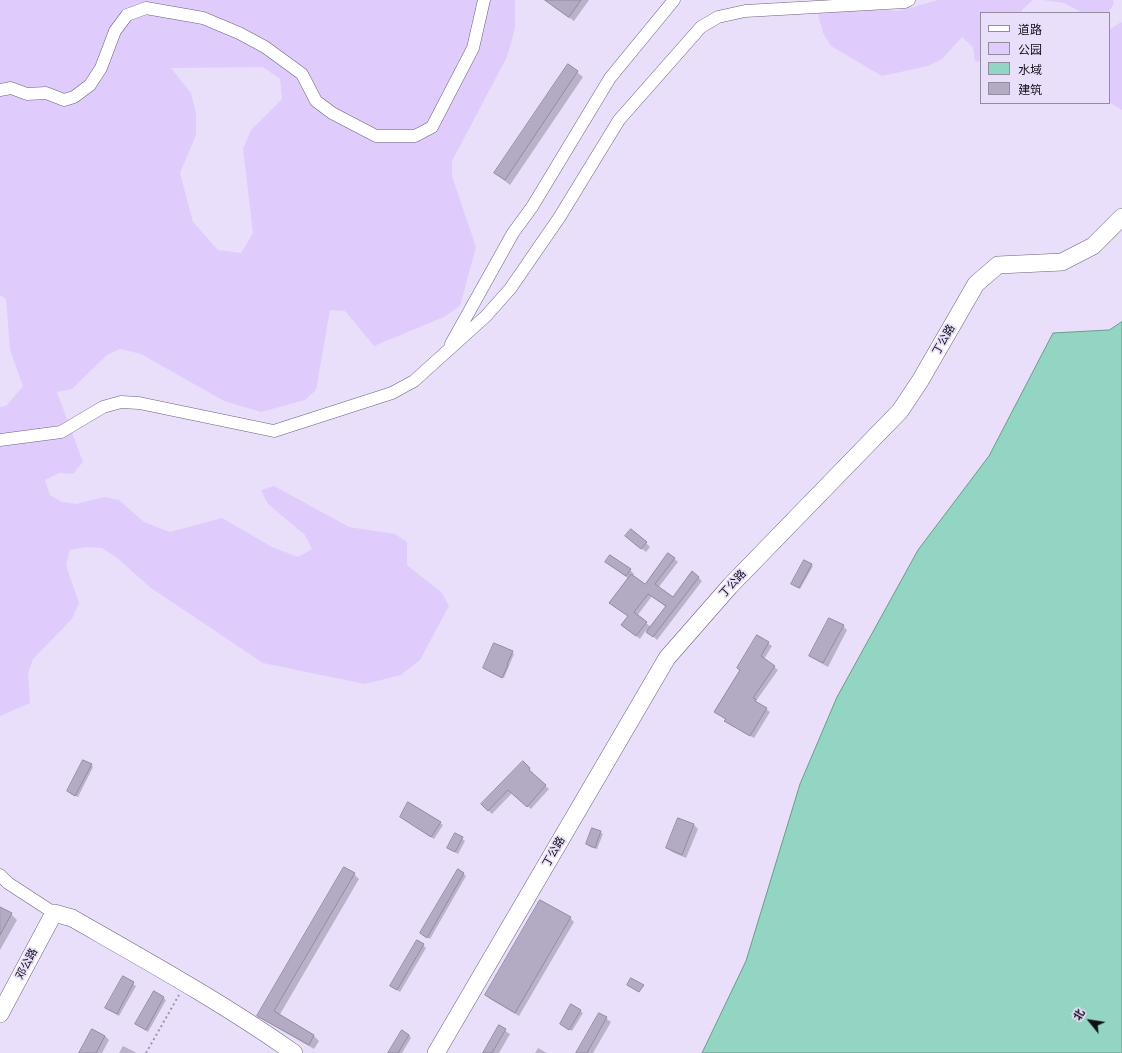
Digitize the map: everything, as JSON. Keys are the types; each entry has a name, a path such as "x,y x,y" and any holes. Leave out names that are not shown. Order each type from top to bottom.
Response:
{"street":[{"path":"0,90 11,88 27,94 46,93 64,100 74,96 90,85 101,68 115,31 127,15 146,8 203,18 239,33 265,46 302,74 316,100 332,113 376,136 415,136 432,127 473,48 484,0"},
{"path":"446,353 513,233 532,207 610,78 674,0"},
{"path":"0,440 61,432 103,407 120,402 139,403 274,431 392,392 414,381 486,316 510,289 559,218 619,120 701,26 718,16 745,11 856,2 904,2 909,0"},
{"name":"丁公路","path":"436,1053 667,658 730,586 900,411 920,381 976,284 998,265 1062,262 1093,246 1122,217"},
{"path":"0,875 8,883 54,913 72,918 185,983 264,1032 294,1053"},
{"name":"邓公路","path":"0,1014 54,913"}],"path":[{"path":"146,1053 185,983"}],"green space":[{"path":"0,0 515,0 515,28 507,57 452,161 452,176 476,247 460,306 444,317 374,346 345,311 330,310 316,390 305,400 261,412 224,401 141,354 120,349 107,355 72,389 57,392 83,462 73,474 59,473 45,480 50,495 62,502 76,504 104,497 119,500 144,522 170,532 222,518 272,547 298,557 312,549 305,535 268,504 261,490 274,486 349,527 395,534 407,542 407,565 442,593 449,606 420,660 401,675 365,684 263,663 151,588 116,557 102,548 87,547 70,550 66,565 79,603 72,619 33,659 28,673 30,703 0,716 0,407 6,406 23,386 10,350 6,299 0,295","holes":["263,67 280,79 282,99 251,130 243,149 253,233 241,253 218,250 193,222 180,173 196,135 196,113 191,93 171,68"]},
{"path":"938,0 1033,0 1022,12 980,12 980,62 975,61 973,47 962,37 942,59 928,66 882,76 831,46 823,33 817,11 845,7 898,11"},
{"path":"1043,0 1113,0 1114,3 1109,12 1081,12 1064,3"},
{"path":"1121,22 1122,23 1122,110 1110,103 1110,29"}],"water":[{"path":"1122,322 1122,1053 702,1053 746,961 800,784 837,697 918,550 989,456 1053,333 1109,330"}],"building":[{"path":"545,0 581,0 569,17"},
{"path":"568,64 578,71 505,180 494,173"},
{"path":"631,529 647,542 641,549 625,536"},
{"path":"668,553 675,558 655,584 673,597 692,571 699,577 653,637 646,632 666,606 648,594 634,612 647,622 636,636 621,625 628,616 609,603 631,574 645,584"},
{"path":"610,555 631,569 626,576 605,562"},
{"path":"804,560 812,564 799,588 791,584"},
{"path":"829,618 844,625 823,663 809,656"},
{"path":"757,635 769,642 761,656 775,666 753,698 756,699 755,701 767,708 750,736 724,721 726,719 714,712 740,670 737,668"},
{"path":"494,643 513,651 502,678 483,668"},
{"path":"83,760 92,764 75,796 67,791"},
{"path":"523,761 530,768 529,770 546,785 527,807 508,790 488,811 481,804"},
{"path":"408,802 441,822 431,837 400,817"},
{"path":"678,818 694,824 682,855 666,848"},
{"path":"592,828 601,831 595,848 586,844"},
{"path":"455,833 463,837 455,852 447,848"},
{"path":"344,867 355,873 274,1011 314,1035 309,1045 257,1016"},
{"path":"458,869 464,873 427,938 420,933"},
{"path":"540,900 571,917 515,1013 485,995"},
{"path":"0,907 12,913 0,935"},
{"path":"417,940 424,944 397,990 390,986"},
{"path":"123,976 134,982 117,1014 105,1008"},
{"path":"631,978 644,985 639,992 627,985"},
{"path":"154,991 164,997 146,1030 135,1024"},
{"path":"571,1004 581,1010 569,1030 560,1024"},
{"path":"599,1013 607,1017 587,1053 576,1053"},
{"path":"499,1025 506,1029 492,1053 483,1053"},
{"path":"92,1029 105,1036 96,1053 79,1053"},
{"path":"402,1030 409,1035 398,1053 388,1053"}]}
